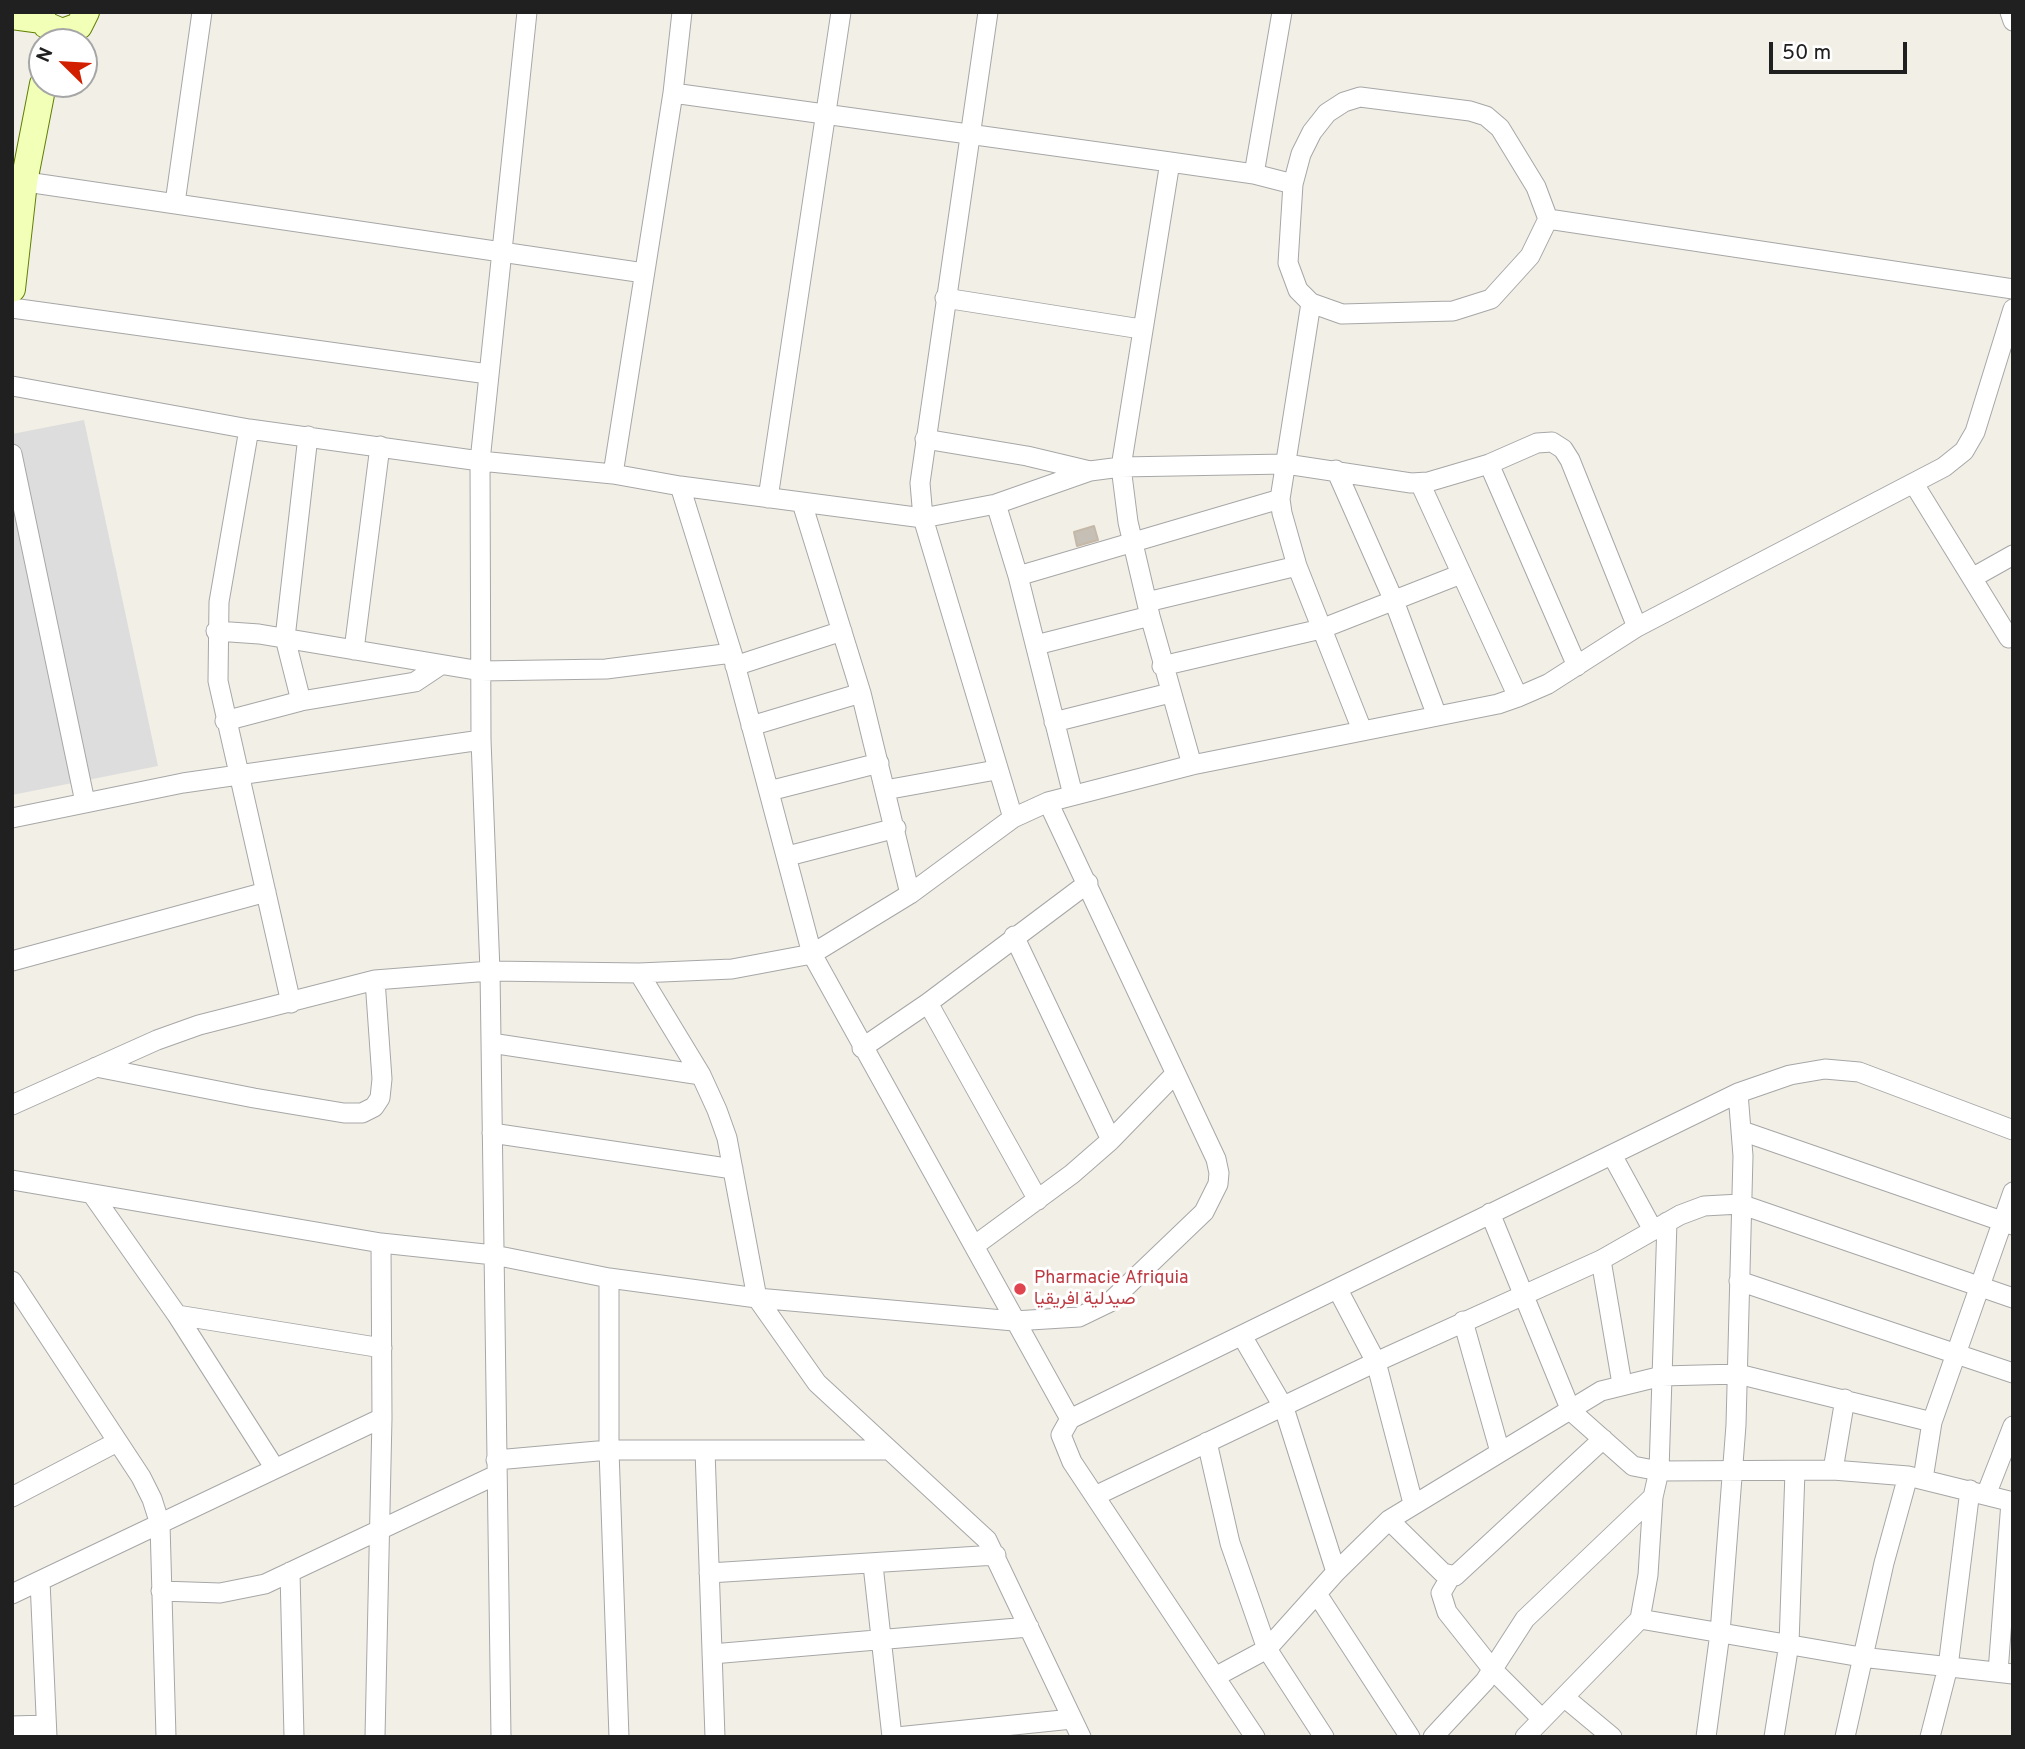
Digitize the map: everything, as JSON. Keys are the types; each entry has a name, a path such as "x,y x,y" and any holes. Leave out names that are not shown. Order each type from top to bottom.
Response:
{"street":[{"path":"12,16 66,32 75,29 86,12"},
{"path":"175,203 202,12"},
{"path":"502,1737 490,971 481,740 480,461 527,12"},
{"path":"613,474 673,93 682,12"},
{"path":"768,498 841,12"},
{"path":"988,12 920,484 923,519 996,770 1013,818"},
{"path":"1254,174 1282,12"},
{"path":"2010,12 2013,21"},
{"path":"673,93 1254,174 1293,184"},
{"path":"1360,97 1470,111 1486,116 1500,128 1536,187 1548,219 1530,256 1491,299 1453,311 1342,313 1311,303 1298,290 1288,263 1293,184 1301,154 1312,132 1327,113 1344,102 1360,97"},
{"path":"12,289 18,181 39,98"},
{"path":"1170,162 1141,329 1121,467 1123,496 1162,666 1192,765"},
{"path":"18,181 502,250 644,274"},
{"path":"1548,219 2013,289"},
{"path":"945,298 1141,329"},
{"path":"1311,303 1280,499 1286,535 1297,566 1362,730"},
{"path":"12,308 488,373"},
{"path":"12,1105 199,1025 375,981 490,971 639,973 732,968 812,954 911,894 1013,818 1048,803 1192,765 1518,697 1577,666 1637,627 1914,484 1964,452 1975,432 2008,344 2013,309"},
{"path":"12,386 250,429 480,461 613,474 680,486 923,519 996,504 1090,471 1121,467 1286,464 1419,483 1489,464 1537,443 1552,442 1563,449 1637,627"},
{"path":"250,429 216,631 218,681 291,1003"},
{"path":"301,701 285,638 308,436"},
{"path":"925,439 1027,456 1090,471"},
{"path":"354,650 380,446"},
{"path":"12,454 85,802"},
{"path":"1489,464 1577,666"},
{"path":"1336,470 1394,601 1437,716"},
{"path":"1419,483 1518,697"},
{"path":"1914,484 2008,638"},
{"path":"680,486 734,659 812,954 1070,1419"},
{"path":"1018,576 1280,499"},
{"path":"802,503 861,694 911,894"},
{"path":"996,504 1018,576 1073,795"},
{"path":"1972,579 2013,555"},
{"path":"1036,645 1297,566"},
{"path":"1162,666 1321,629 1461,574"},
{"path":"216,631 285,638 481,671 607,669 734,659 842,631"},
{"path":"225,721 301,701 415,682 439,666"},
{"path":"1054,722 1170,693"},
{"path":"751,726 861,694"},
{"path":"12,818 183,783 481,740"},
{"path":"769,791 879,763"},
{"path":"886,790 996,770"},
{"path":"12,1180 381,1243 494,1255 609,1278 757,1298 1014,1321 1079,1317 1110,1302 1204,1212 1218,1184 1216,1159 1048,803"},
{"path":"788,856 896,828"},
{"path":"862,1048 928,1003 1088,883"},
{"path":"12,961 266,892"},
{"path":"1014,936 1111,1140"},
{"path":"639,973 701,1075 727,1138 757,1298 810,1376 972,1525 996,1555 1076,1728 897,1737"},
{"path":"96,1067 254,1098 344,1113 362,1113 374,1107 380,1098 382,1079 375,981"},
{"path":"928,1003 1038,1200"},
{"path":"491,1043 701,1075"},
{"path":"1255,1737 1062,1442 1062,1430 1070,1419 1738,1093 1806,1071 1846,1071 1875,1077 2013,1130"},
{"path":"974,1246 1038,1200 1111,1140 1175,1074"},
{"path":"1706,1737 1720,1633 1738,1374 1742,1131 1738,1093"},
{"path":"1742,1131 2008,1223"},
{"path":"492,1133 733,1169"},
{"path":"1525,1737 1640,1619 1648,1575 1653,1497 1659,1471 1662,1376 1660,1226 1612,1155"},
{"path":"1845,1737 1861,1657 1932,1422 1954,1354 2008,1223 2013,1192"},
{"path":"92,1194 177,1315 274,1467"},
{"path":"1095,1496 1376,1362 1601,1260 1660,1226 1704,1206 1740,1204 2013,1298"},
{"path":"1490,1213 1571,1410 1633,1466 1659,1471 1833,1470 1915,1478 2012,1502 2005,1673 1861,1657 1640,1619"},
{"path":"375,1737 382,1418 381,1243"},
{"path":"1601,1260 1622,1384"},
{"path":"609,1278 609,1450 619,1737"},
{"path":"12,1281 141,1477 160,1524 166,1737"},
{"path":"1739,1281 2013,1373"},
{"path":"1338,1290 1376,1362 1413,1503"},
{"path":"177,1315 382,1348"},
{"path":"1464,1321 1500,1452"},
{"path":"1242,1336 1284,1408 1336,1572"},
{"path":"1215,1677 1267,1649 1336,1572 1389,1520 1601,1391 1662,1376 1738,1374 1932,1422"},
{"path":"1833,1470 1845,1399"},
{"path":"12,1594 274,1467 382,1418"},
{"path":"1930,1737 1948,1667 1978,1492 2013,1426"},
{"path":"1541,1718 1493,1670 1447,1612 1441,1593 1451,1576 1459,1573 1603,1439"},
{"path":"15,1490 117,1441"},
{"path":"1207,1442 1230,1543 1267,1649 1324,1737"},
{"path":"162,1591 242,1591 379,1531 496,1468 609,1450 889,1450"},
{"path":"705,1450 715,1737"},
{"path":"1774,1737 1788,1644 1795,1471"},
{"path":"1433,1737 1493,1670 1525,1619 1653,1497"},
{"path":"1389,1520 1443,1573 1451,1576"},
{"path":"709,1573 996,1555"},
{"path":"873,1564 892,1737"},
{"path":"290,1572 294,1737"},
{"path":"12,1727 46,1731 40,1581"},
{"path":"1317,1594 1410,1737"},
{"path":"712,1654 1029,1628"},
{"path":"1564,1697 1612,1737"}],"shaded area":[{"path":"84,420 158,766 12,795 12,434"}],"building":[{"path":"1094,526 1098,540 1077,546 1074,532"}],"place":[{"name":"Pharmacie Afriquia صيدلية افريقيا","path":"1020,1289"}]}
